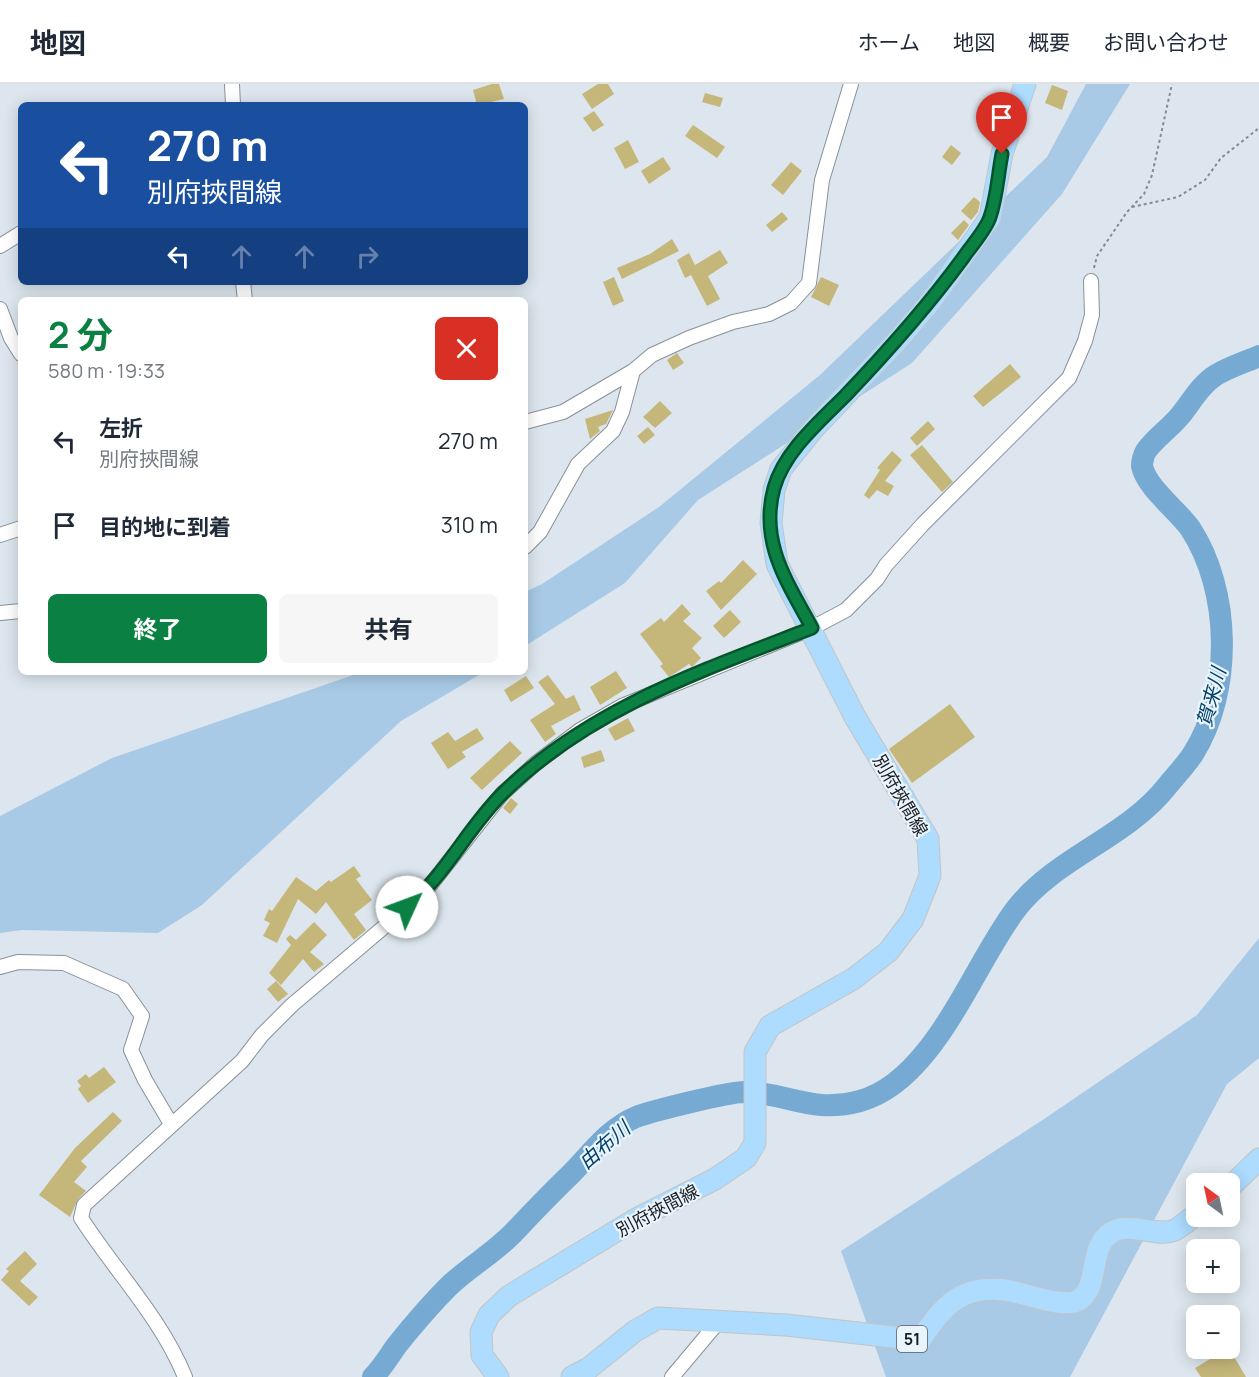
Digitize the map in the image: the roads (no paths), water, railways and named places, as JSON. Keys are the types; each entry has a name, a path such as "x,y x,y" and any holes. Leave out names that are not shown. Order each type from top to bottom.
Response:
{"main road":[{"name":"別府挾間線","path":"498,1377 482,1355 481,1332 489,1315 510,1296 636,1219 738,1165 746,1158 755,1143 755,1052 770,1026 853,979 888,952 913,920 930,876 928,839 855,717 812,628 777,564 771,523 774,490 781,469 814,428 897,341 931,301 990,218 1002,154 1025,84"},
{"path":"1240,1177 1259,1159"},
{"name":"51","path":"572,1377 589,1368 634,1331 658,1318 786,1325 920,1340 942,1308 974,1290 1004,1290 1055,1302 1078,1301 1086,1292 1097,1251 1111,1233 1123,1228 1174,1230 1186,1222"}],"street":[{"path":"232,84 233,102"},
{"path":"528,421 563,412 633,371 652,355 689,338 733,322 769,314 792,303 808,283 822,180 851,84"},
{"path":"0,246 18,235"},
{"path":"186,1377 178,1359 139,1296 116,1270 81,1218 84,1205 242,1061 262,1035 292,1005 424,893 502,794 535,764 580,730 622,706 812,628 846,610 923,524 1069,378 1085,341 1092,315 1091,281"},
{"path":"0,309 11,338 18,349"},
{"path":"528,544 540,532 578,464 613,430 622,412 633,371"},
{"path":"0,535 18,529"},
{"path":"0,613 18,611"},
{"path":"0,967 18,962 64,963 123,989 142,1016 131,1050 145,1080 171,1124"},
{"path":"672,1377 719,1321"}],"waterway":[{"name":"賀来川","path":"373,1377 409,1330 449,1286 508,1238 600,1142 626,1122 657,1111 735,1093 760,1093 828,1105 860,1101 886,1089 910,1070 931,1046 1000,933 1016,909 1032,891 1051,875 1133,819 1168,785 1193,754 1206,729 1215,701 1222,641 1220,610 1204,553 1185,521 1150,482 1142,466 1143,460 1145,452 1210,379 1259,356"}],"water label":[{"name":"由布川","path":"604,1145"}]}
